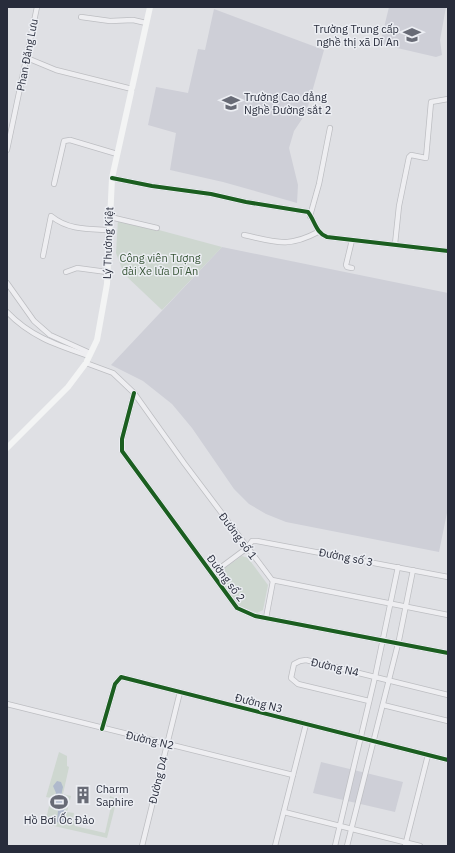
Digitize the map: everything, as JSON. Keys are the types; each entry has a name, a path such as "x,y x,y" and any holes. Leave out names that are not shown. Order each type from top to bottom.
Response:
{"main road":[{"name":"Lý Thường Kiệt","path":"7,448 68,387 86,363 100,326 105,299 112,178 150,7"}],"street":[{"name":"Phan Đăng Lưu","path":"7,150 37,7"},
{"path":"81,17 110,21 133,20 146,23"},
{"path":"27,58 56,70 132,89"},
{"path":"395,244 399,206 409,157 411,155 426,158 431,102 448,99"},
{"path":"310,216 320,184 330,128"},
{"path":"54,184 64,140 70,140 117,154"},
{"path":"112,178 308,212 318,232 327,237 448,251"},
{"path":"43,256 50,216 58,222 71,227 109,230"},
{"path":"110,217 157,228"},
{"path":"244,236 289,243 302,240 318,232"},
{"path":"352,240 346,266 352,268"},
{"path":"66,272 77,268 107,272"},
{"path":"7,283 34,321 50,335 90,355"},
{"path":"7,312 23,327 41,338 90,355"},
{"name":"Đường số 1","path":"86,363 113,373 134,393 246,548 273,581"},
{"name":"Đường số 2","path":"134,393 122,439 122,451 236,608 255,616 448,653"},
{"name":"Đường số 3","path":"212,574 246,548 252,541 257,541 448,577"},
{"path":"335,846 384,640 398,567"},
{"path":"347,846 398,643 413,570"},
{"path":"266,618 273,581 448,615"},
{"name":"Đường N4","path":"370,701 298,684 291,678 294,664 306,660 389,679 448,695"},
{"name":"Đường N3","path":"102,729 115,684 121,676 448,760"},
{"name":"Đường D4","path":"142,846 180,692"},
{"name":"Đường N2","path":"7,704 102,729 293,775"},
{"path":"383,705 448,721"},
{"path":"275,846 306,724"},
{"path":"405,844 428,755"},
{"path":"284,812 405,844 420,846"}],"shaded area":[{"name":"Trường Trung cấp nghề thị xã Dĩ An","path":"389,7 446,7 440,40 442,55 436,57 380,44"},
{"name":"Trường Cao đẳng Nghề Đường sắt 2","path":"214,9 324,50 306,113 294,131 289,148 298,185 297,203 223,182 170,170 176,133 148,125 156,87 188,93 198,49 205,50"},
{"path":"222,247 448,293 448,508 439,552 286,522 266,514 249,504 234,489 192,428 172,404 143,381 111,365"},
{"path":"321,762 403,782 395,812 313,793"}],"green space":[{"name":"Công viên Tượng đài Xe lửa Dĩ An","path":"118,219 222,247 162,310 124,274 116,253"},
{"path":"242,556 248,558 268,585 263,610 257,613 239,606 218,579 219,572"},
{"path":"59,752 67,756 67,766 69,767 63,794 71,796 67,812 74,813 73,819 76,819 75,826 105,833 112,802 109,801 110,796 117,799 107,838 54,826 46,819 51,798 46,797"}],"water":[{"name":"Hồ Bơi Ốc Đảo","path":"57,781 61,782 63,787 61,796 66,816 63,824 57,822 58,811 53,803 56,793 53,786"}],"cycle path":[{"path":"112,178 308,212 320,233 327,237 448,251"},
{"path":"134,393 122,439 122,451 237,608 255,616 448,653"},
{"path":"102,729 115,684 121,677 448,760"}],"place":[{"name":"Trường Trung cấp nghề thị xã Dĩ An","path":"412,35"},
{"name":"Trường Cao đẳng Nghề Đường sắt 2","path":"231,103"},
{"name":"Charm Saphire","path":"83,795"},
{"name":"Hồ Bơi Ốc Đảo","path":"59,802"}]}
